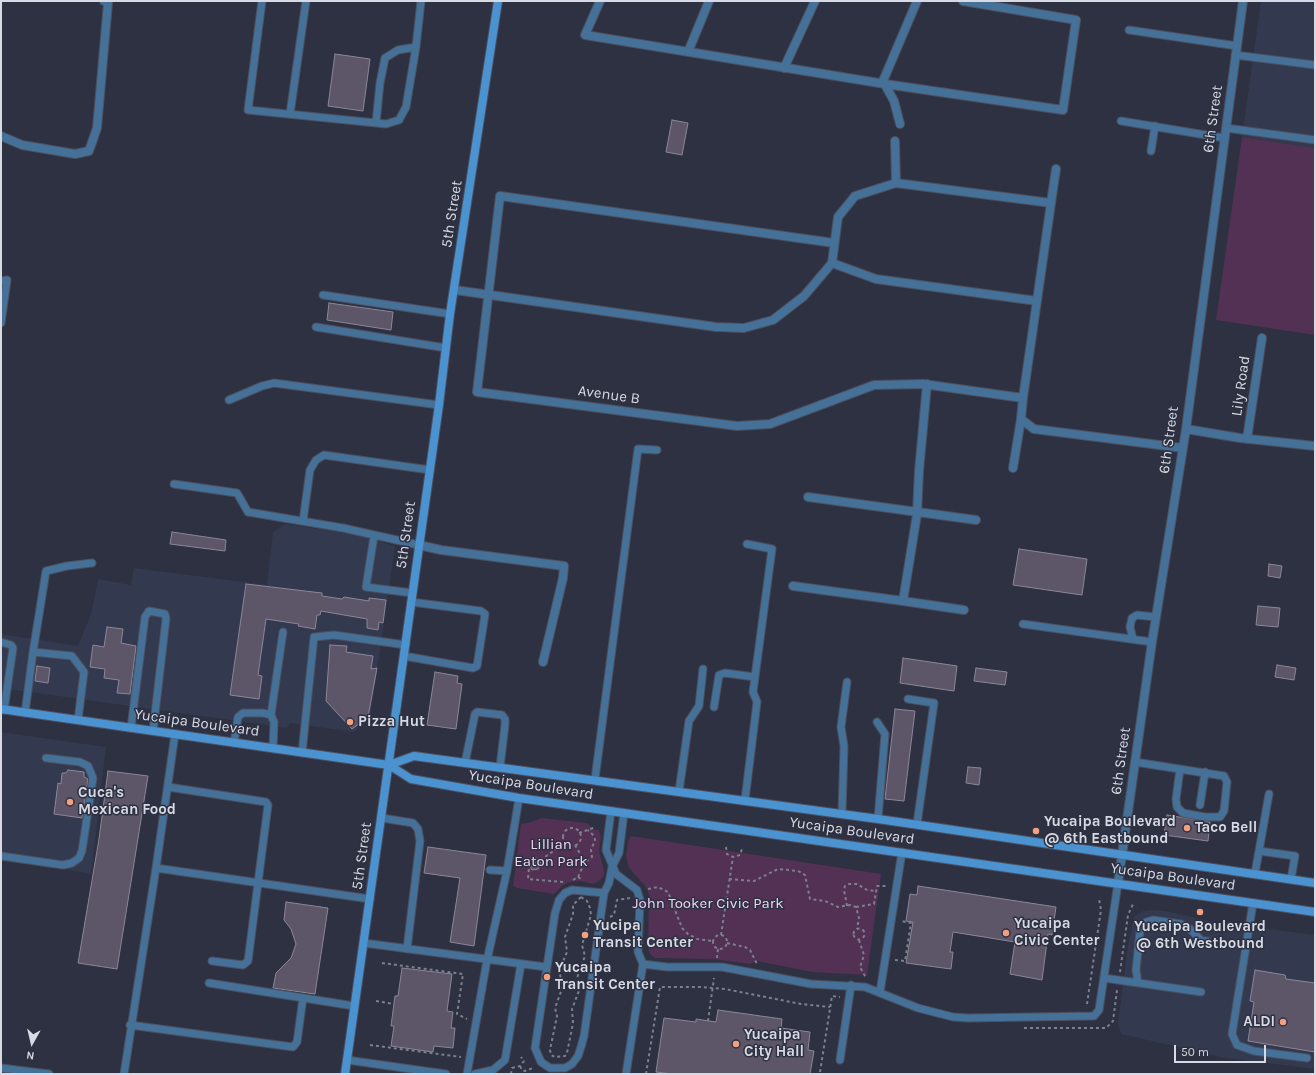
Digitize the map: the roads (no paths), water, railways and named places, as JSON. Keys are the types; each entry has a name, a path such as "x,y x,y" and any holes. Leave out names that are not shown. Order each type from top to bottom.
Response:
{"main road":[{"name":"5th Street","path":"345,1074 406,645 450,314 455,290 498,1"},
{"name":"Yucaipa Boulevard","path":"3,710 389,765 411,779 519,798 1315,912"},
{"name":"Yucaipa Boulevard","path":"389,765 414,756 595,779 917,824 1315,883"}],"street":[{"path":"1,136 22,145 67,153 75,154 88,151 97,128 108,4 104,1"},
{"path":"600,1 585,35 885,84 1063,110 1076,20 963,1"},
{"path":"688,52 709,1"},
{"path":"784,68 815,1"},
{"path":"900,124 894,101 883,81 918,1"},
{"name":"6th Street","path":"1118,883 1152,642 1186,429 1243,1"},
{"path":"895,141 896,183"},
{"path":"1013,468 1056,169"},
{"path":"455,290 487,296 716,327 744,328 772,320 804,296 832,263 838,217 855,196 896,183 1051,203"},
{"path":"487,296 500,196 834,243"},
{"path":"832,263 876,279 1037,301"},
{"name":"Avenue B","path":"487,296 477,392 737,426 770,424 874,385 927,384 1023,398"},
{"name":"Lily Road","path":"1247,439 1262,338"},
{"path":"904,600 917,511 927,384"},
{"path":"1021,419 1034,429 1183,448"},
{"name":"Lily Road","path":"1186,429 1247,439 1315,446"},
{"path":"808,497 976,520"},
{"path":"419,545 441,550 564,566 563,578 543,662"},
{"path":"793,586 904,600 964,610"}],"lane":[{"path":"262,1 248,110 386,124 399,120 406,108 416,47 421,1"},
{"path":"290,114 306,1"},
{"path":"1129,30 1237,46"},
{"path":"376,123 380,83 385,58 398,50 416,47"},
{"path":"1235,55 1315,65"},
{"path":"1121,121 1224,138"},
{"path":"1151,150 1155,126"},
{"path":"1226,128 1315,140"},
{"path":"1,281 7,280 1,323"},
{"path":"323,295 450,314"},
{"path":"316,327 446,348"},
{"path":"229,400 262,386 274,384 439,405"},
{"path":"595,779 638,449 657,450"},
{"path":"302,521 310,470 316,460 324,455 430,470"},
{"path":"174,484 238,493 248,512 302,521 419,545"},
{"path":"374,536 366,586 412,598 481,611 485,614 477,666 473,668 404,656"},
{"path":"745,800 757,702 753,692 772,549 747,544"},
{"path":"25,713 46,571 68,566 92,564"},
{"path":"132,728 145,617 149,611 165,614 166,619 153,731"},
{"path":"1133,639 1130,627 1132,618 1137,615 1156,617"},
{"path":"1023,624 1152,642"},
{"path":"273,749 274,722 271,715 282,632"},
{"path":"302,753 314,637 334,635 406,645"},
{"path":"1,642 10,645 13,648 3,710"},
{"path":"33,652 72,656 84,672 78,720"},
{"path":"679,791 689,721 699,706 703,669"},
{"path":"714,707 719,675 725,673 755,677"},
{"path":"842,814 844,746 841,727 847,682"},
{"path":"908,699 934,703 917,824"},
{"path":"465,763 475,714 477,712 502,715 505,719 500,767"},
{"path":"234,743 238,717 243,713 271,715"},
{"path":"877,722 885,734 878,819"},
{"path":"124,1074 130,1025 156,868 175,734"},
{"path":"1,856 63,865 72,863 79,858 82,851 91,773 88,766 80,762 46,758"},
{"path":"1135,762 1205,772 1224,776 1227,782 1224,811 1220,817 1205,817 1183,813 1177,807 1176,799 1180,769"},
{"path":"1200,805 1205,772"},
{"path":"168,787 266,802 268,805 248,961 243,965 212,961"},
{"path":"1255,873 1269,794"},
{"path":"468,1074 487,960 507,871 519,798"},
{"path":"611,811 606,850 616,874 633,886 639,894 638,952 644,964 626,1074"},
{"path":"604,893 572,890 565,893 559,900 555,913 546,967 535,1048 541,1062 545,1066 556,1069 565,1068 572,1064 578,1056 584,1036 604,893 609,883 612,867 619,853 624,813"},
{"path":"382,818 413,823 418,830 420,841 406,949"},
{"path":"1259,851 1295,856 1291,879"},
{"path":"880,992 902,852"},
{"path":"156,868 258,884 370,899"},
{"path":"490,870 507,871"},
{"path":"644,964 667,967 722,967 811,984 851,985 880,992 918,1008 953,1017 1094,1016 1099,1010 1118,883"},
{"path":"1253,903 1232,1034 1237,1045 1254,1051 1307,1058"},
{"path":"1138,983 1136,970 1140,931 1146,922 1153,920 1181,924 1190,929 1202,941 1207,941"},
{"path":"364,943 546,967"},
{"path":"475,1074 493,1070 505,1060 521,964"},
{"path":"1104,978 1201,992"},
{"path":"209,983 354,1006"},
{"path":"840,1060 851,985"},
{"path":"130,1025 292,1047 296,1042 303,998"},
{"path":"347,1060 446,1074"},
{"path":"1,1068 50,1074"}],"place":[{"name":"Pizza Hut","path":"350,722"},
{"name":"Cuca's Mexican Food","path":"70,802"},
{"name":"Taco Bell","path":"1187,828"},
{"name":"Yucaipa Boulevard @ 6th Eastbound","path":"1036,831"},
{"name":"Yucaipa Boulevard @ 6th Westbound","path":"1200,912"},
{"name":"Yucaipa Civic Center","path":"1006,933"},
{"name":"Yucipa Transit Center","path":"585,935"},
{"name":"Yucaipa Transit Center","path":"547,977"},
{"name":"ALDI","path":"1283,1022"},
{"name":"Yucaipa City Hall","path":"736,1044"}],"park label":[{"name":"Lillian Eaton Park","path":"551,854"},
{"name":"John Tooker Civic Park","path":"708,904"}]}
